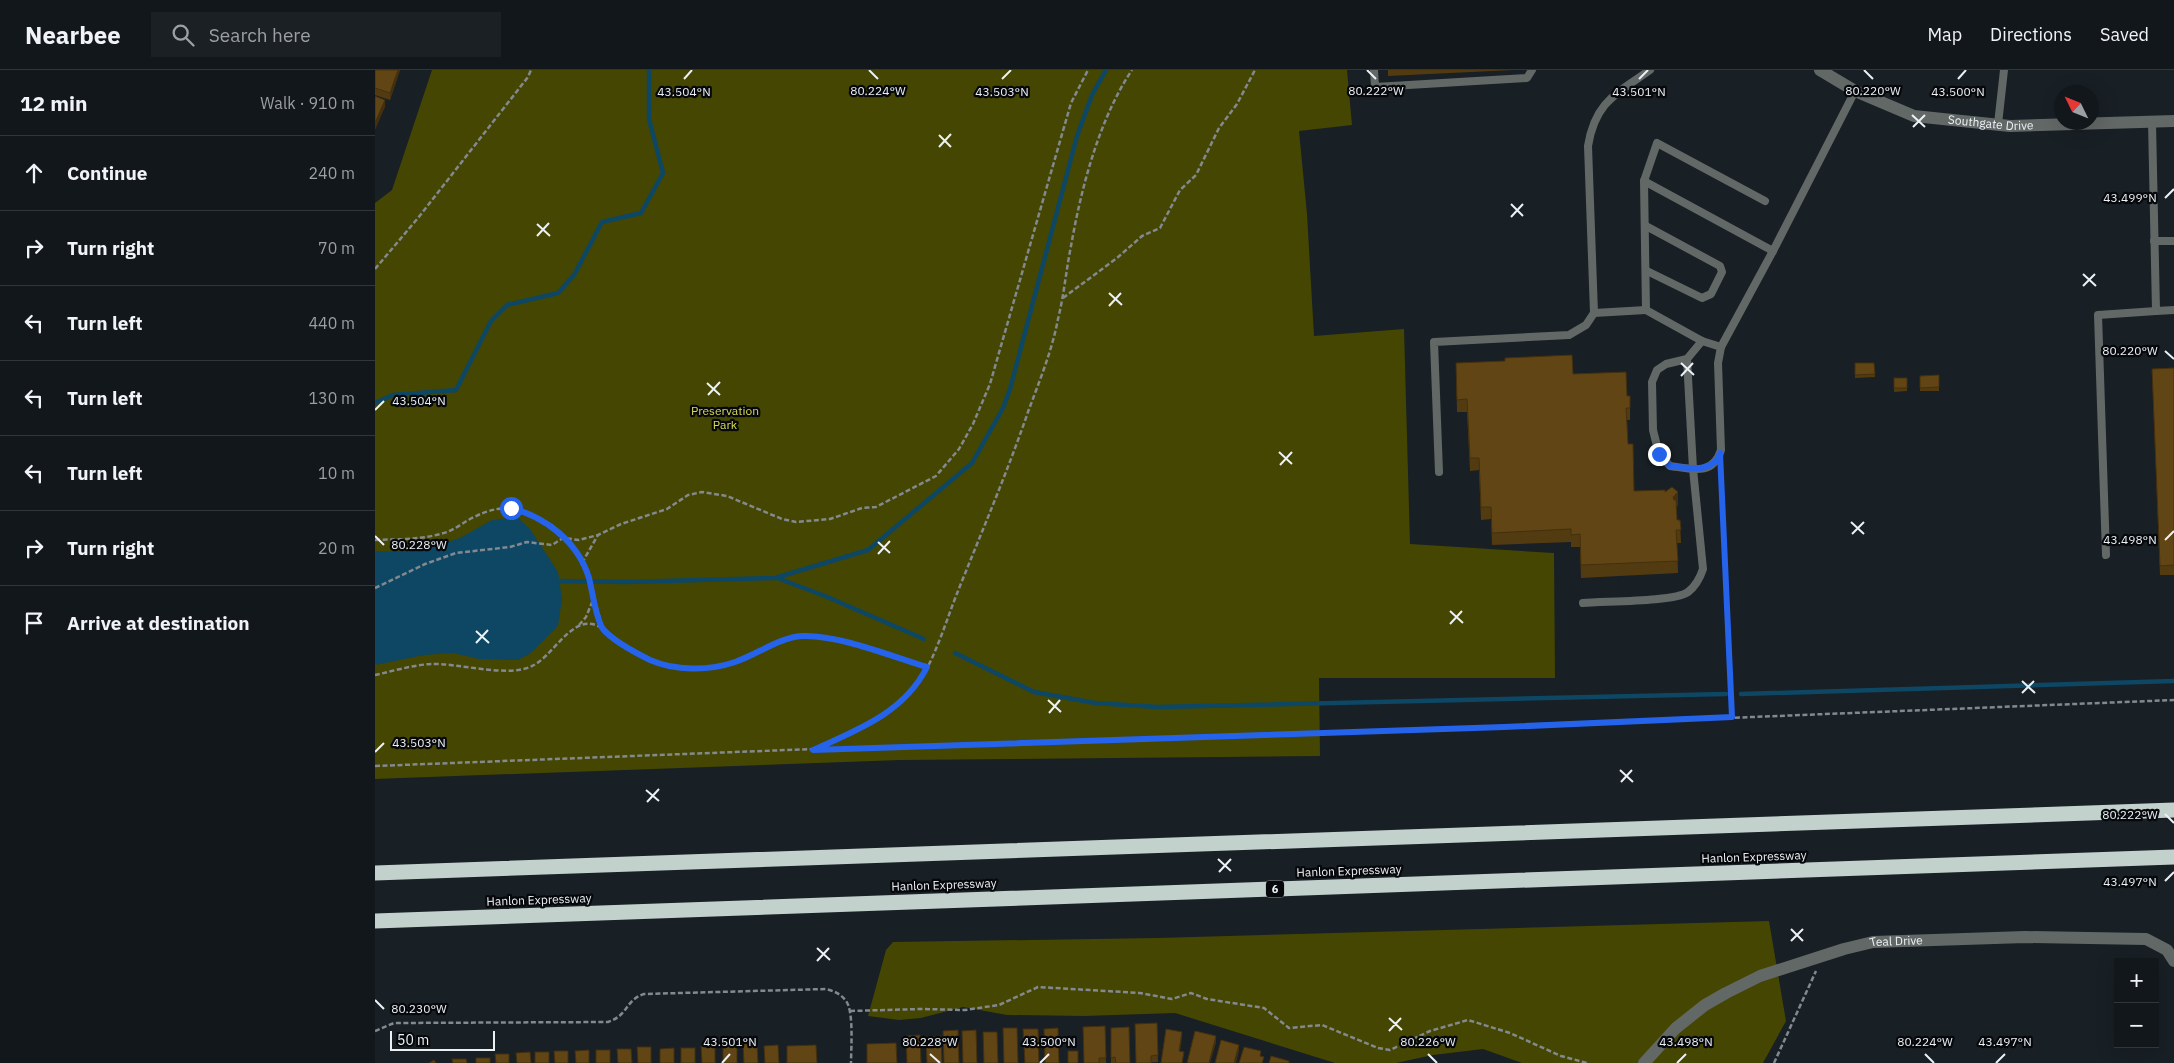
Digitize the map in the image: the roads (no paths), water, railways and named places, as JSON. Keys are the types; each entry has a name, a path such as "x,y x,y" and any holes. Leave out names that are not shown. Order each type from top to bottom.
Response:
{"highway":[{"path":"375,873 2174,810"},
{"name":"Hanlon Expressway","path":"375,920 2174,857"}],"street":[{"name":"Southgate Drive","path":"1820,70 1855,91 1915,116 1999,124 2174,121"},
{"name":"Teal Drive","path":"1644,1063 1676,1028 1705,1005 1760,976 1823,955 1873,942 2025,937 2146,939 2167,950 2174,961"}],"lane":[{"path":"1374,70 1375,87 1527,78 1532,70"},
{"path":"1439,472 1434,342 1569,335 1587,325 1594,313 1588,146 1591,129 1602,107 1613,96 1650,70"},
{"path":"1999,124 2004,70"},
{"path":"1702,342 1687,359 1666,364 1657,370 1652,382 1653,430 1659,454 1670,466 1693,469 1712,465 1717,461 1720,453 1718,363 1721,346 1773,251 1855,91"},
{"path":"2152,122 2156,311"},
{"path":"1646,310 1647,271 1644,181 1657,144 1765,201"},
{"path":"1644,181 1773,251"},
{"path":"1645,226 1720,266 1722,272 1711,294 1702,298 1647,271"},
{"path":"2154,241 2174,241"},
{"path":"1594,313 1646,310 1702,342 1721,346"},
{"path":"2106,555 2098,316 2174,310"},
{"path":"1583,602 1667,598 1687,593 1698,582 1703,569 1693,469 1687,359"}],"water":[{"path":"517,517 530,529 558,572 562,599 558,626 531,653 518,660 479,659 453,653 424,655 375,665 375,551 410,551 441,544 460,538 492,520"}],"waterway":[{"path":"375,403 393,395 456,390 491,321 507,305 558,293 574,275 602,222 641,213 663,173 649,119 649,70"},
{"path":"559,581 627,582 775,578 868,550 972,463 1003,408 1010,389 1077,136 1092,95 1106,70"},
{"path":"777,578 825,596 924,639"},
{"path":"955,653 1034,692 1095,703 1158,707 1726,694"},
{"path":"1741,694 2174,681"}],"park label":[{"name":"Preservation Park","path":"725,418"}]}
